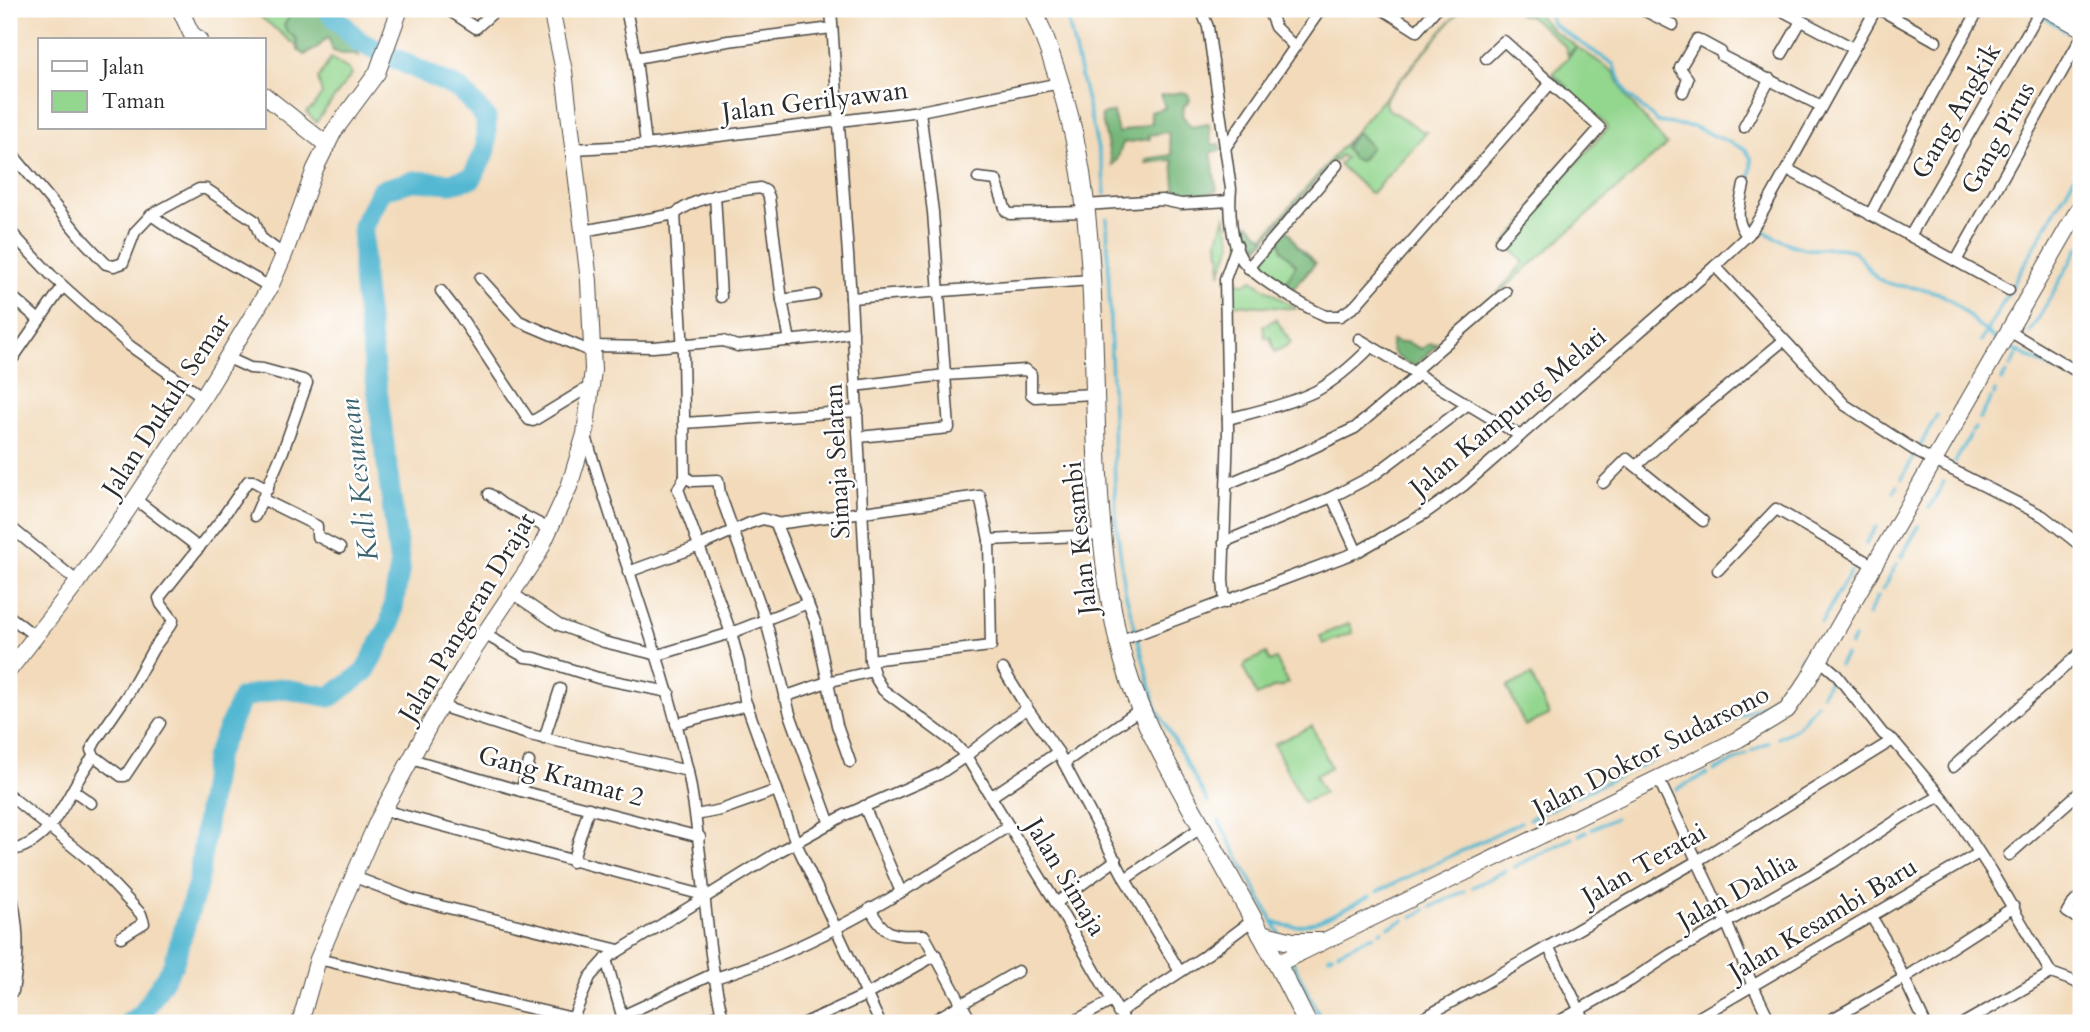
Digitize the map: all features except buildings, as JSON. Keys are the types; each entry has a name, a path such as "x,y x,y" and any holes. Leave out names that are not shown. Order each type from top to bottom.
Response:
{"main road":[{"name":"Jalan Kesambi","path":"1033,9 1060,83 1095,206 1090,280 1102,535 1109,593 1130,637 1139,710 1202,827 1275,944 1307,1023"},
{"path":"1275,944 1320,942"}],"street":[{"path":"180,9 191,33 197,38"},
{"path":"447,9 476,27 496,9"},
{"name":"Jalan Pangeran Drajat","path":"300,1023 318,959 383,810 440,706 538,554 569,486 585,434 592,385 589,281 564,71 551,9"},
{"path":"626,9 636,58 646,145"},
{"name":"Simaja Selatan","path":"831,9 858,411 871,665"},
{"path":"1201,9 1208,27 1231,189 1230,201 1240,257 1248,268 1322,315 1334,317 1347,312 1552,83"},
{"path":"1268,9 1275,27 1294,46"},
{"path":"1225,148 1321,9"},
{"path":"1382,9 1417,31 1436,9"},
{"path":"1641,9 1673,25"},
{"path":"1779,9 1853,48"},
{"path":"1877,9 1936,41"},
{"name":"Jalan Kampung Melati","path":"1130,637 1357,552 1453,494 1715,266 1748,234 1877,9"},
{"path":"1870,215 1979,9"},
{"name":"Gang Angkik","path":"1910,236 2041,9"},
{"path":"2048,9 2081,28"},
{"name":"Jalan Dukuh Semar","path":"9,670 78,582 135,499 203,397 270,287 315,169 327,145 380,68 399,11"},
{"path":"1782,54 1801,21"},
{"path":"636,58 728,41 832,28"},
{"name":"Gang Pirus","path":"1956,261 2081,38"},
{"path":"1683,92 1688,79 1680,68 1697,39 1721,52 1722,56 1821,106"},
{"path":"1486,58 1503,40 1600,128 1500,240"},
{"path":"1744,127 1770,79"},
{"name":"Jalan Gerilyawan","path":"574,149 646,145 920,111 1060,83"},
{"path":"266,97 327,145"},
{"path":"859,437 949,429 933,212 920,111"},
{"path":"9,150 106,264 114,266 123,263 135,232 151,215 199,189 209,190 254,220 261,238 284,255"},
{"path":"1248,268 1337,164"},
{"path":"1787,169 2014,293"},
{"path":"978,178 996,180 1006,211 1010,215 1162,200 1181,204 1230,201"},
{"path":"1744,185 1738,215 1739,224 1748,234"},
{"path":"583,231 674,214 692,202 715,195 760,188 766,191 790,341"},
{"path":"715,195 721,297"},
{"name":"Jalan Doktor Sudarsono","path":"1320,942 1739,739 1776,718 1797,698 2008,332 2014,293 2081,205"},
{"path":"674,214 683,345 685,477 678,489 732,633 747,705 796,843 880,1023"},
{"path":"151,215 183,237 270,287"},
{"path":"9,230 63,286 130,346 203,397"},
{"path":"1225,603 1228,419 1225,279 1237,245"},
{"path":"1715,266 1845,405 1917,452 2043,516 2081,545"},
{"path":"480,278 496,299 519,321 592,349 723,341 737,346 853,331"},
{"path":"851,298 1090,280"},
{"path":"9,364 63,286"},
{"path":"441,291 531,421 592,385"},
{"path":"1227,484 1355,428 1506,292"},
{"path":"9,294 39,320"},
{"path":"782,300 815,295"},
{"path":"2008,332 2081,374"},
{"path":"1359,339 1519,435"},
{"path":"1636,466 1679,426 1783,341"},
{"path":"1228,419 1290,402 1318,390 1371,347"},
{"path":"226,357 250,368 263,369 307,383 298,412 255,516"},
{"path":"855,386 945,375 1026,370 1031,374 1031,394 1035,397 1094,394"},
{"path":"1224,542 1332,497 1387,467 1467,405"},
{"path":"684,423 858,411"},
{"path":"585,434 607,510 657,655 688,771 700,837 703,897 713,976 723,1018 699,1023"},
{"path":"1603,483 1627,459 1703,521"},
{"path":"685,477 692,481 718,480 720,494 766,621 785,697 830,824"},
{"path":"160,723 125,776 121,776 94,756 91,750 172,623 173,620 159,598 200,548 248,481 253,481 265,494 315,524 318,527 317,536 340,548"},
{"path":"489,494 549,529"},
{"path":"628,572 763,519 777,523 981,496 989,540 990,648 871,665 785,697"},
{"path":"1332,497 1357,552"},
{"path":"135,499 200,548"},
{"path":"1718,570 1776,509 1874,566"},
{"path":"777,523 815,622 837,726 850,762"},
{"path":"9,526 78,582"},
{"path":"989,540 1102,535"},
{"path":"512,593 559,625 604,642 657,655 732,633 808,603"},
{"path":"9,616 35,636"},
{"path":"484,634 527,657 598,678 668,692"},
{"path":"1953,766 2081,652"},
{"path":"1820,660 1835,673 1882,734 1893,740 1940,796 2014,907 2051,973 2076,982 2081,987"},
{"path":"871,665 883,690 953,742 966,756"},
{"path":"1003,669 1058,752 1125,878 1180,972"},
{"path":"544,739 560,689"},
{"path":"676,724 747,705"},
{"path":"440,706 544,739 688,771"},
{"path":"318,959 572,1021 590,977 606,959 619,950 703,897 830,824 939,774 1027,708"},
{"path":"1064,763 1139,710"},
{"name":"Jalan Teratai","path":"1421,1022 1697,860 1893,740"},
{"path":"992,796 1058,752"},
{"path":"9,851 29,846 48,828 94,756"},
{"name":"Jalan Simaja","path":"966,756 1056,903 1125,1023"},
{"name":"Gang Kramat 2","path":"411,759 700,837"},
{"path":"521,790 528,762"},
{"path":"1658,778 1771,1023"},
{"path":"74,790 91,803"},
{"path":"696,815 721,810 777,790"},
{"path":"2009,855 2081,791"},
{"path":"9,795 92,862 143,917 142,925 121,937"},
{"name":"Jalan Dahlia","path":"1556,1023 1832,863 1902,817 1940,796"},
{"path":"864,807 901,892"},
{"path":"572,862 589,808"},
{"path":"383,810 703,897"},
{"path":"606,959 623,1019 713,976 775,956 835,927 901,892 1009,827"},
{"path":"1125,878 1202,827"},
{"name":"Jalan Kesambi Baru","path":"1689,1023 1979,853"},
{"path":"1056,903 1116,860"},
{"path":"352,876 412,899 619,950"},
{"path":"9,884 18,923 17,969 13,991"},
{"path":"2081,895 2067,912 2075,917 2081,913"},
{"path":"1825,1023 1904,978 2014,907"},
{"path":"870,908 884,931 897,936 924,935 972,1023"},
{"path":"1871,916 1889,945 1925,1023"},
{"path":"1118,1013 1209,953 1275,944"},
{"path":"1548,946 1586,1023"},
{"path":"806,1023 866,995 936,956"},
{"path":"929,1023 1018,971"},
{"path":"1964,1023 2051,973"},
{"path":"1071,1023 1112,1001"}],"green space":[{"path":"251,9 285,9 291,35 297,40 298,47"},
{"path":"285,9 313,9 359,50 359,57 333,51 328,37 316,49 304,55 298,50 296,38 287,32 284,25 289,17"},
{"path":"1461,9 1387,96 1385,103 1387,108 1427,132 1372,193 1339,164 1345,158 1341,155 1252,254 1244,249 1237,219 1264,237","holes":["1357,132 1370,146 1364,158 1350,156 1346,144"]},
{"path":"1517,9 1532,9 1552,30 1576,46 1568,55 1565,46 1530,16 1519,14"},
{"path":"1577,47 1614,72 1628,99 1667,145 1494,297 1524,262 1505,243 1607,129 1606,125 1551,76 1569,88 1553,74"},
{"path":"331,58 352,74 316,122 306,112 322,94 318,79"},
{"path":"1183,92 1188,94 1190,100 1184,106 1182,115 1191,127 1209,124 1211,143 1220,144 1221,150 1211,152 1217,191 1176,199 1173,160 1146,163 1146,159 1172,155 1168,132 1149,135 1150,139 1123,143 1117,160 1112,165 1101,115 1113,112 1118,133 1152,123 1150,112 1165,108 1161,95"},
{"path":"1357,132 1371,147 1360,161 1351,158 1345,148"},
{"path":"1225,216 1232,243 1220,274 1221,255 1218,240"},
{"path":"1241,224 1250,224 1266,240 1259,246 1250,239 1252,253 1247,257 1241,248"},
{"path":"1285,230 1315,263 1292,290 1285,284 1296,265 1282,250 1279,236"},
{"path":"1284,234 1316,263 1291,290 1256,268"},
{"path":"1233,277 1245,284 1252,280 1297,309 1233,304"},
{"path":"1276,319 1291,343 1275,352 1270,337 1265,338 1263,326"},
{"path":"1393,340 1398,343 1407,342 1421,349 1431,343 1438,344 1414,366 1392,351"},
{"path":"1349,623 1353,633 1323,644 1320,636"},
{"path":"1266,653 1270,662 1276,659 1288,683 1257,696 1244,669 1246,663"},
{"path":"1531,675 1549,715 1525,726 1507,687"},
{"path":"1312,726 1331,767 1315,776 1324,793 1303,803 1274,744"}],"waterway":[{"name":"Kali Kesunean","path":"129,1023 142,1014 173,965 198,883 215,758 242,698 280,688 330,697 364,673 390,625 400,567 363,280 363,226 381,190 413,181 451,183 472,178 486,150 486,118 461,90 360,42 327,9"},
{"path":"1545,9 1553,24 1613,64 1628,95 1658,122 1694,127 1745,149 1751,158 1745,219 1791,245 1851,251 1883,281 1944,296 1998,341"},
{"path":"2040,15 2077,37"},
{"path":"1068,20 1103,171 1105,194"},
{"path":"1981,341 2081,165"},
{"path":"1107,218 1116,521 1125,591 1156,707 1208,802"},
{"path":"2030,333 2079,247"},
{"path":"2005,345 2081,383"},
{"path":"2010,367 2018,352"},
{"path":"2001,381 2006,373"},
{"path":"1994,395 1995,391"},
{"path":"1980,419 1991,398"},
{"path":"1902,478 1937,415"},
{"path":"1972,432 1975,428"},
{"path":"1955,462 1970,436"},
{"path":"1929,508 1944,482"},
{"path":"1894,492 1898,485"},
{"path":"1901,557 1919,526"},
{"path":"1866,543 1876,527"},
{"path":"1883,589 1897,564"},
{"path":"1821,623 1851,571"},
{"path":"1868,615 1878,596"},
{"path":"1850,646 1854,638"},
{"path":"1839,665 1845,655"},
{"path":"1800,660 1802,656"},
{"path":"1822,694 1831,677"},
{"path":"1667,753 1770,701 1787,681"},
{"path":"1778,738 1796,729 1817,703"},
{"path":"1752,751 1769,742"},
{"path":"1714,771 1747,754"},
{"path":"1575,797 1659,757"},
{"path":"1677,789 1707,774"},
{"path":"1529,819 1566,802"},
{"path":"1592,829 1615,818"},
{"path":"1219,821 1279,933"},
{"path":"1377,892 1521,822"},
{"path":"1579,835 1586,832"},
{"path":"1514,867 1572,838"},
{"path":"1473,887 1505,871"},
{"path":"1431,907 1464,891"},
{"path":"1275,922 1285,926 1310,923 1370,896"},
{"path":"1412,917 1425,910"},
{"path":"1389,927 1404,920"},
{"path":"1338,952 1374,935"},
{"path":"1293,962 1323,1023"}]}
